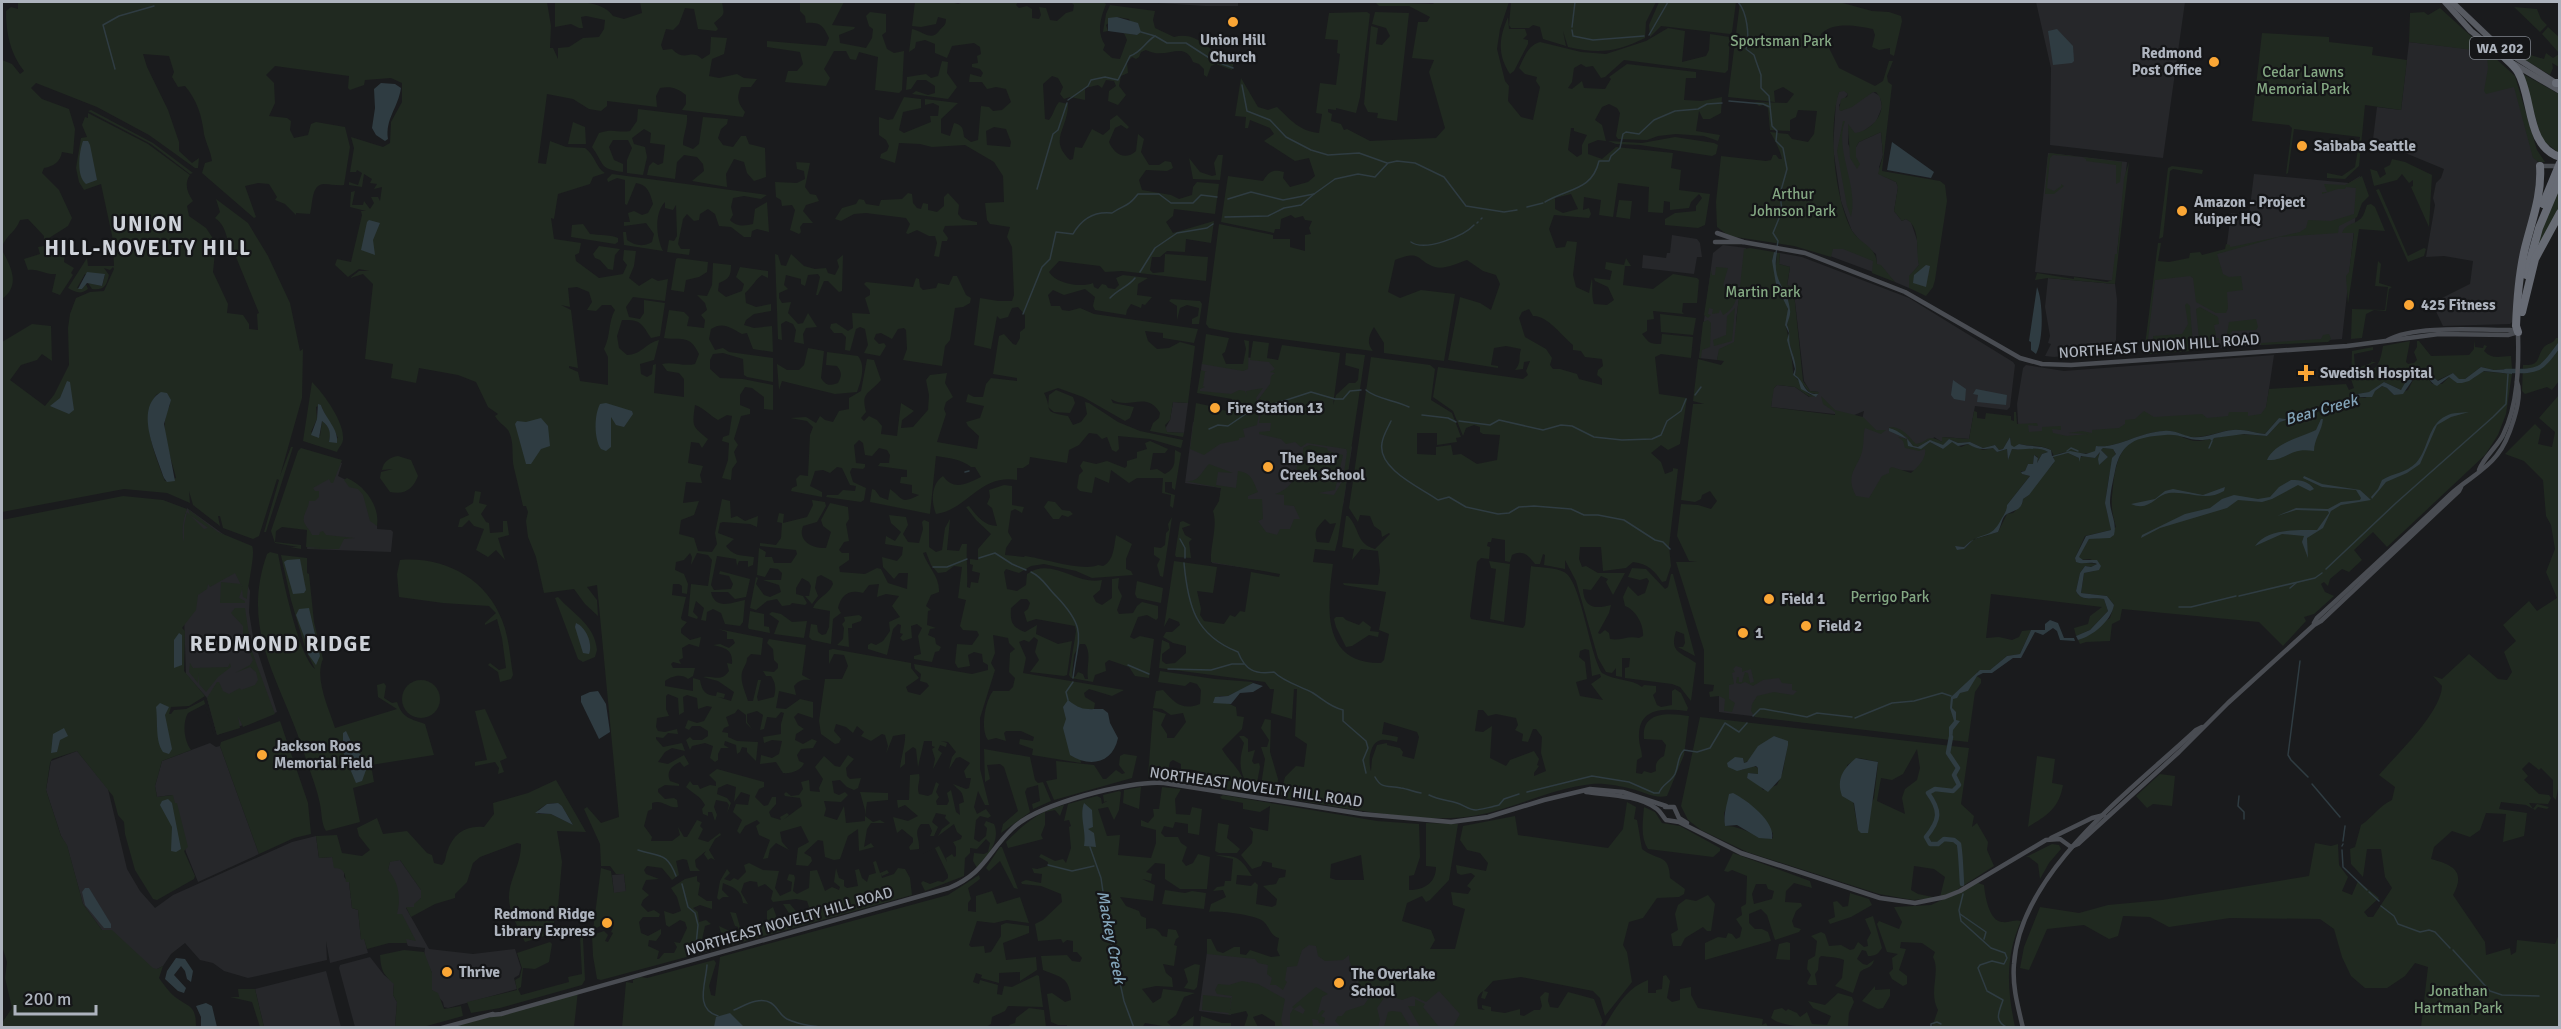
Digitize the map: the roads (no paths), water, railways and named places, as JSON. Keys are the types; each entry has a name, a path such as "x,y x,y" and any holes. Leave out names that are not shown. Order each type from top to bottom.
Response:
{"highway":[{"path":"2502,56 2519,72 2540,142 2559,157"},
{"path":"2518,332 2522,326 2530,256 2559,165"},
{"path":"2518,332 2517,310 2522,268 2540,187 2540,166"},
{"path":"2522,268 2534,227 2557,177"},
{"path":"2522,312 2535,259 2559,213"}],"main road":[{"name":"WA 202","path":"2445,2 2472,31 2502,56 2559,86"},
{"name":"WA 202","path":"2452,2 2498,46 2559,86"},
{"path":"2540,166 2559,165"},
{"name":"NORTHEAST UNION HILL ROAD","path":"1717,233 1723,237 1743,242 1805,253 1905,292 2015,356 2042,364 2071,365 2259,352 2388,340 2411,334 2439,331 2518,332"},
{"name":"NORTHEAST UNION HILL ROAD","path":"1715,242 1743,242"},
{"path":"2479,471 2506,429 2512,408 2517,382 2518,332"},
{"path":"2023,1028 2013,980 2017,941 2047,877 2071,847 2103,815 2314,625 2317,618 2457,488 2498,454 2510,430 2518,402 2517,382"},
{"path":"2510,430 2511,433 2516,434"},
{"path":"2071,847 2116,809 2202,727"},
{"name":"NORTHEAST NOVELTY HILL ROAD","path":"446,1027 949,888 980,869 1011,830 1033,813 1054,804 1140,783 1164,783 1362,814 1450,822 1488,817 1590,789 1623,792 1666,806"},
{"name":"NORTHEAST NOVELTY HILL ROAD","path":"1583,791 1606,793 1634,800 1657,808 1662,815"},
{"path":"2116,809 2120,800"},
{"path":"1702,833 1681,819 1674,807 1666,806 1662,815 1664,819 1702,833 1741,853 1880,898 1915,903 1936,900 1960,891 2046,840 2103,815"},
{"path":"1671,821 1677,813"},
{"path":"2046,840 2060,839 2071,847"}],"water":[{"path":"1117,17 1138,23 1141,32 1137,35 1108,31 1108,18"},
{"path":"2057,29 2073,46 2074,61 2072,63 2053,65 2048,31"},
{"path":"381,83 395,84 401,88 388,125 388,139 385,141 376,135 372,128 375,108 374,89"},
{"path":"83,141 88,141 90,145 97,180 86,184 80,170 80,151"},
{"path":"1892,142 1934,172 1931,178 1887,170"},
{"path":"369,220 380,223 373,240 375,255 361,250"},
{"path":"1774,252 1777,253 1778,278 1789,302 1790,316 1787,325 1789,330 1790,345 1795,363 1796,371 1795,375 1809,392 1818,394 1816,397 1801,389 1798,379 1793,375 1795,369 1787,340 1789,333 1785,325 1788,309 1776,284 1772,261"},
{"path":"1926,265 1930,266 1926,287 1913,283 1914,275"},
{"path":"87,272 105,274 102,286 87,283 82,289 78,289"},
{"path":"2037,287 2042,320 2036,354 2031,350 2029,341"},
{"path":"2481,367 2494,370 2512,369 2512,374 2484,371 2462,383 2457,383 2449,377 2437,386 2422,374 2414,378 2403,394 2394,395 2382,386 2375,391 2372,397 2359,397 2280,422 2267,436 2244,434 2214,438 2212,441 2165,435 2146,437 2131,443 2121,453 2112,487 2110,503 2114,535 2110,538 2089,539 2079,557 2083,560 2097,560 2101,566 2099,570 2084,573 2081,593 2107,596 2114,605 2109,617 2100,627 2090,635 2078,640 2076,636 2090,630 2108,611 2104,599 2085,598 2078,595 2076,591 2080,573 2085,566 2091,567 2097,564 2079,563 2075,558 2086,536 2111,530 2105,503 2112,458 2116,454 2113,449 2103,448 2101,450 2108,457 2099,465 2100,452 2095,458 2081,456 2079,462 2079,458 2068,453 2053,457 2055,461 2029,495 2023,499 2020,508 2004,517 1998,532 1975,539 1994,530 1998,525 2007,505 2030,476 2021,472 2025,471 2028,464 2033,464 2034,455 2038,458 2037,463 2042,454 2048,452 2039,449 2012,449 2008,460 2007,449 1997,452 1993,448 1979,449 1968,444 1958,446 1952,442 1943,449 1930,442 1921,449 1908,446 1907,439 1913,446 1918,447 1930,440 1943,445 1949,439 1958,443 1970,442 1983,448 1995,445 1999,450 2003,449 2010,437 2011,445 2014,447 2019,444 2043,447 2051,450 2052,456 2070,451 2086,454 2095,451 2096,446 2112,445 2164,431 2191,437 2233,430 2265,434 2279,418 2285,419 2337,403 2357,394 2369,392 2384,382 2401,390 2410,376 2420,370 2425,370 2438,381 2453,373 2459,379 2465,379"},
{"path":"1953,380 1966,389 1965,401 1954,399 1951,395"},
{"path":"67,381 70,382 74,410 69,414 50,406 60,398"},
{"path":"1976,389 2007,395 2006,405 1977,402 1978,395 1973,394"},
{"path":"161,392 167,393 171,400 164,424 175,481 167,482 149,433 148,421 149,409 153,400"},
{"path":"606,403 632,411 633,414 624,427 616,425 611,417 611,447 606,451 599,445 596,427 600,404"},
{"path":"318,404 321,405 334,428 337,443 329,442 329,430 322,421 319,438 311,435 317,419"},
{"path":"2469,412 2451,417 2437,425 2420,464 2407,473 2386,482 2372,499 2371,497 2382,480 2416,463 2435,425 2440,420 2451,414"},
{"path":"541,418 548,426 550,446 541,449 531,464 526,464 515,424 517,421 526,422"},
{"path":"2323,419 2314,451 2293,452 2274,460 2267,460 2276,449 2288,441 2316,430"},
{"path":"1889,428 1907,439 1889,431"},
{"path":"2304,476 2322,484 2360,490 2371,500 2341,505 2331,511 2323,528 2307,538 2308,558 2302,542 2304,536 2282,534 2255,546 2267,536 2275,533 2317,530 2329,513 2328,511 2296,510 2277,516 2296,508 2328,509 2341,502 2361,498 2356,490 2322,487 2303,478"},
{"path":"2291,480 2304,482 2314,489 2310,491 2298,485 2262,502 2238,500 2227,508 2160,528 2141,538 2142,535 2185,514 2210,508 2222,499 2234,495 2258,499 2270,497 2279,487"},
{"path":"2225,487 2224,491 2211,496 2169,493 2148,505 2131,504 2155,499 2165,491 2173,489 2203,495"},
{"path":"1973,540 1964,549 1957,550 1955,546 1964,547"},
{"path":"300,559 306,590 304,593 293,594 284,562"},
{"path":"309,608 320,656 316,665 308,654 309,643 305,639 296,615 299,609"},
{"path":"2050,620 2058,623 2064,638 2074,638 2075,641 2060,640 2057,631 2053,628 2043,635 2035,632 2021,658 2013,658 1992,673 1977,676 1968,691 1960,693 1957,698 1953,699 1952,708 1956,712 1956,720 1960,721 1953,730 1952,741 1949,741 1949,727 1954,721 1950,708 1951,697 1980,670 1990,670 2007,656 2020,654 2031,630 2045,630 2045,624"},
{"path":"576,623 588,636 589,654 583,653 575,627"},
{"path":"179,633 182,635 182,665 174,668 174,640"},
{"path":"1253,683 1263,686 1253,692 1240,693 1231,704 1213,703 1215,697 1228,696"},
{"path":"598,691 606,704 610,732 599,739 581,702 581,696"},
{"path":"1068,700 1080,708 1103,709 1108,713 1110,723 1118,738 1106,758 1093,762 1070,755 1063,728 1066,719 1063,707"},
{"path":"160,703 169,707 165,715 172,749 169,754 160,748 158,737 156,707"},
{"path":"64,728 68,736 60,740 57,752 51,753 53,734"},
{"path":"346,731 354,748 362,756 366,770 362,781 356,783 343,752 343,733"},
{"path":"1774,736 1788,741 1788,745 1781,778 1768,792 1747,778 1748,773 1758,774 1756,766 1737,771 1728,767 1727,763 1735,757 1743,758 1744,763 1747,762 1758,746"},
{"path":"1856,758 1878,762 1868,833 1861,833 1858,830 1854,803 1842,796 1840,790 1842,775 1847,766"},
{"path":"1733,793 1753,806 1765,819 1770,826 1772,839 1759,838 1737,825 1725,826 1729,794"},
{"path":"168,799 172,803 181,849 176,852 171,851 172,827 160,805 162,801"},
{"path":"558,803 573,825 551,814 535,813 547,804"},
{"path":"1084,803 1092,810 1093,827 1088,829 1094,833 1096,847 1084,846 1082,813"},
{"path":"85,888 89,888 111,924 111,928 104,928 85,905 82,892"},
{"path":"176,958 185,959 193,971 191,982 187,979 181,966 174,975 186,988 184,993 178,991 165,979 167,971"},
{"path":"206,1003 212,1006 217,1027 201,1027 201,1017 196,1006"},
{"path":"730,1013 744,1027 714,1027 716,1017"}],"waterway":[{"path":"1572,27 1575,2"},
{"path":"1649,35 1668,2"},
{"path":"1738,2 1747,24 1746,49 1754,55 1761,75 1761,88 1769,96 1772,126 1777,131 1776,141 1783,148 1787,169 1780,194 1782,211 1773,233 1778,241 1776,253"},
{"path":"115,69 103,25 119,16 154,6"},
{"path":"1572,30 1573,36 1593,40 1644,36"},
{"path":"1141,32 1167,43 1186,43 1214,61 1233,68"},
{"path":"1068,100 1088,86 1091,80 1105,77 1118,80 1130,56 1138,52 1155,36"},
{"path":"1242,85 1247,111 1270,120 1286,137 1311,150 1328,155 1359,153 1387,163"},
{"path":"1729,101 1763,104 1770,107"},
{"path":"1037,189 1053,134 1058,130 1067,103"},
{"path":"1545,202 1578,188 1591,178 1599,161 1609,161 1620,148 1623,134 1626,132 1639,134 1654,120 1675,111 1698,109 1707,104 1722,103"},
{"path":"1228,199 1251,192 1283,200 1314,194 1335,179 1358,174 1375,177 1388,163 1397,161 1415,163 1444,177 1466,206 1504,212 1517,210"},
{"path":"1023,314 1042,267 1050,259 1056,232 1073,234 1089,217 1100,213 1112,213 1128,204 1138,194 1159,194 1171,203 1193,203 1201,195 1217,197"},
{"path":"1225,217 1268,216 1284,208 1301,205 1314,194"},
{"path":"1527,207 1543,203"},
{"path":"1140,272 1155,248 1177,233 1207,228 1213,224"},
{"path":"1411,242 1417,245 1434,244 1462,234 1474,225"},
{"path":"1110,298 1135,278"},
{"name":"Bear Creek","path":"2506,371 2526,371 2538,368 2548,360 2560,344"},
{"path":"2326,569 2506,404 2508,374"},
{"path":"1695,395 1701,387"},
{"path":"1261,406 1311,392 1343,399 1350,391 1361,390"},
{"path":"1366,390 1409,407"},
{"path":"1459,421 1490,425 1499,420 1543,430 1561,425 1572,426 1594,437 1622,440 1652,439 1661,435 1667,421 1681,411 1686,399"},
{"path":"1209,429 1218,425 1228,426 1250,411"},
{"path":"1422,415 1448,418 1456,422"},
{"path":"1391,421 1382,443 1382,452 1386,461 1411,484 1438,500 1449,497 1466,507 1498,514 1509,513 1519,507 1534,506 1571,509 1584,515 1624,520 1655,540 1663,542 1670,549"},
{"path":"2209,448 2212,441"},
{"path":"2067,451 2071,448 2078,451"},
{"path":"965,472 969,471"},
{"path":"1180,539 1185,548 1185,558"},
{"path":"979,558 995,553 1026,570"},
{"path":"933,567 947,567 967,559"},
{"path":"1184,563 1188,593 1196,617 1203,628 1223,645 1238,652 1247,667 1252,670 1261,673 1274,672 1343,710 1343,721 1366,741 1368,748 1363,760 1366,773"},
{"path":"1031,572 1042,580 1067,608 1077,626 1078,643 1073,678"},
{"path":"2239,596 2315,578 2322,573"},
{"path":"2290,588 2296,583"},
{"path":"2179,607 2191,607 2236,596"},
{"path":"2300,661 2288,755 2308,777"},
{"path":"1168,669 1211,670 1232,664 1244,664"},
{"path":"1128,665 1149,674"},
{"path":"1068,700 1066,692 1073,682"},
{"path":"1855,718 1892,703 1914,701 1942,693 1951,696"},
{"path":"1753,716 1760,709 1764,709 1807,717 1817,713 1852,717"},
{"path":"1527,792 1592,776 1629,782 1659,793 1675,774 1679,758 1684,750 1697,752 1710,748 1725,723 1739,732 1747,723"},
{"name":"Bear Creek","path":"1951,737 1948,753 1958,768 1954,775 1959,785 1953,791 1935,789 1928,793 1935,805 1937,815 1926,837 1930,844 1938,844 1944,839 1954,840 1959,844 1962,884"},
{"path":"1375,777 1380,784 1421,793"},
{"path":"2312,784 2340,817"},
{"path":"1429,795 1476,810 1499,805 1504,799 1519,794"},
{"path":"2239,796 2238,806 2244,812 2244,819"},
{"path":"2343,841 2345,826"},
{"name":"Mackey Creek","path":"1090,847 1101,878 1109,933 1124,1001 1134,1028"},
{"path":"638,850 666,859 676,876"},
{"path":"2342,850 2343,867 2367,890"},
{"path":"1048,865 1072,871 1094,866"},
{"path":"682,884 688,907 695,913 698,925 697,952"},
{"path":"2369,892 2379,901"},
{"name":"Bear Creek","path":"1963,894 1959,910 1961,921 1991,948 2005,953 2007,958 2004,964 1992,961 1978,968 1987,991 2003,1000 1999,1019 2008,1028"},
{"path":"2381,906 2394,916 2398,924 2420,932 2429,930 2435,932 2450,948"},
{"path":"1960,914 1986,932 1984,939"},
{"path":"2453,950 2490,991 2502,995 2539,996"},
{"path":"707,965 704,1002 706,1008 718,1016"},
{"name":"Mackey Creek","path":"734,1010 752,1002 766,1001 784,1017 793,1021 811,1026 835,1028"},
{"path":"1931,1028 1931,1024 1937,1022 1941,1024"}],"place":[{"name":"Union Hill Church","path":"1233,22"},
{"name":"Redmond Post Office","path":"2214,62"},
{"name":"Saibaba Seattle","path":"2302,146"},
{"name":"Amazon - Project Kuiper HQ","path":"2182,211"},
{"name":"425 Fitness","path":"2409,305"},
{"name":"Swedish Hospital","path":"2306,373"},
{"name":"Fire Station 13","path":"1215,408"},
{"name":"The Bear Creek School","path":"1268,467"},
{"name":"Field 1","path":"1769,599"},
{"name":"Field 2","path":"1806,626"},
{"name":"1","path":"1743,633"},
{"name":"Jackson Roos Memorial Field","path":"262,755"},
{"name":"Redmond Ridge Library Express","path":"607,923"},
{"name":"Thrive","path":"447,972"},
{"name":"The Overlake School","path":"1339,983"}],"district":[{"name":"UNION HILL-NOVELTY HILL","path":"148,236"},
{"name":"REDMOND RIDGE","path":"281,644"}],"park label":[{"name":"Sportsman Park","path":"1781,41"},
{"name":"Cedar Lawns Memorial Park","path":"2303,80"},
{"name":"Arthur Johnson Park","path":"1793,202"},
{"name":"Martin Park","path":"1763,292"},
{"name":"Perrigo Park","path":"1890,597"},
{"name":"Jonathan Hartman Park","path":"2458,1000"}]}
